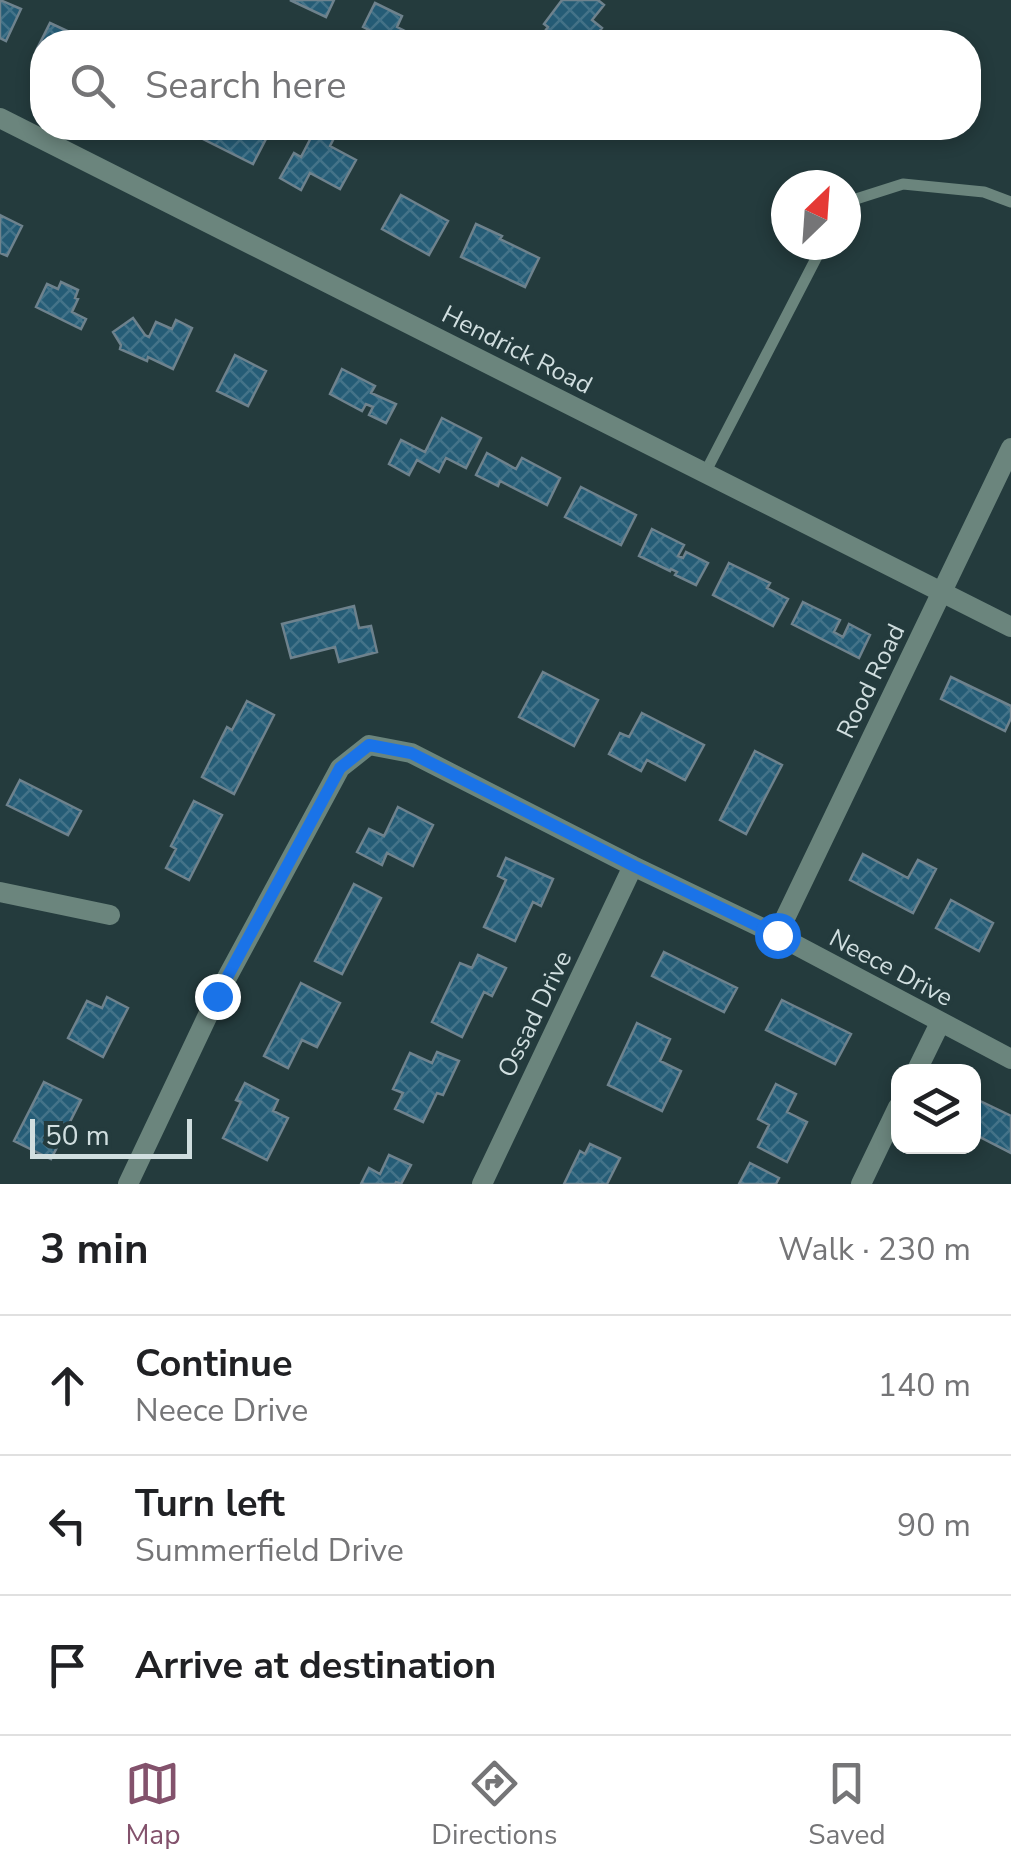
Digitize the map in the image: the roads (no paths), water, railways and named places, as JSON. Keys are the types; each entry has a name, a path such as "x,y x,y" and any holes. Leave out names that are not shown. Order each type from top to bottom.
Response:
{"street":[{"name":"Hendrick Road","path":"0,118 30,133"},
{"name":"Hendrick Road","path":"44,140 1011,627"},
{"name":"Rood Road","path":"777,935 1011,448"},
{"name":"Neece Drive","path":"128,1184 217,996 340,768 369,745 411,753 777,935 1011,1058"},
{"name":"Ossad Drive","path":"482,1184 634,866"},
{"path":"0,892 110,915"},
{"path":"920,1064 940,1023"},
{"path":"861,1184 891,1122"}],"lane":[{"path":"861,197 903,184 984,192 1011,202"},
{"path":"705,472 816,260"}]}
